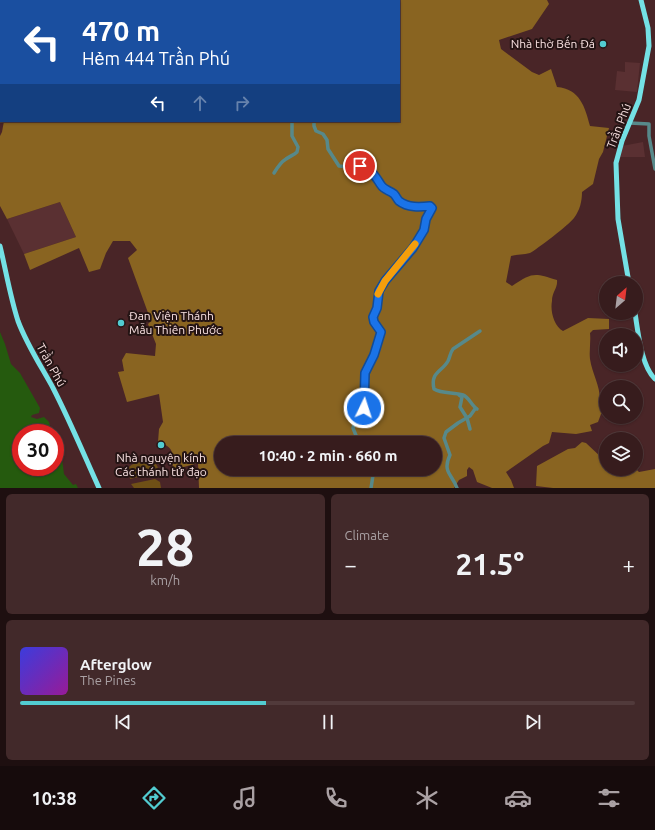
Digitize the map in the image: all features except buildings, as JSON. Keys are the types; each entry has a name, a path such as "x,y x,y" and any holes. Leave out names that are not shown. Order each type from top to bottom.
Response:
{"main road":[{"name":"Trần Phú","path":"628,276 618,219 616,163 622,141 639,100 649,42 648,28 641,0"},
{"name":"Trần Phú","path":"0,246 6,277 23,334 53,389 99,488"},
{"path":"636,320 644,359 651,375 655,379"}],"street":[{"path":"274,173 277,167 286,159 298,152 298,147 292,136 292,122"},
{"path":"314,122 316,131 323,134 327,140 328,149 339,166 366,167 384,188 395,195 400,202 406,206 430,206 432,208 426,219 424,230 413,248 385,281 378,296 377,308 373,317 374,322 381,332 374,355 365,373 364,408 356,418 353,428 357,436"},
{"path":"630,123 649,124 649,136 655,169"},
{"path":"457,488 454,480 447,471 450,455 444,438 446,432 467,418 476,409 466,397 434,389 433,380 435,375 446,364 450,357 450,352 480,331"},
{"path":"458,394 462,397 460,405 461,410 467,418 470,429"},
{"path":"371,488 373,476"}],"shaded area":[{"path":"400,0 547,0 549,4 532,29 499,40 501,49 532,72 539,75 551,69 557,87 565,88 571,91 580,100 586,112 590,126 609,128 593,184 582,192 582,199 576,215 553,237 530,253 511,256 506,282 512,286 529,276 534,275 557,280 557,285 552,298 553,318 557,326 563,331 588,318 609,320 609,328 599,328 599,330 593,330 590,333 591,364 599,389 598,422 590,425 592,431 576,434 552,432 549,443 506,472 514,488 492,488 477,482 473,470 469,467 467,470 467,476 459,480 454,488 199,488 198,463 173,470 172,452 164,444 158,442 159,429 163,422 159,394 127,402 118,372 124,371 122,360 126,353 155,356 156,344 148,324 151,321 128,258 137,250 130,241 113,241 106,253 100,269 89,272 79,248 30,270 24,254 76,237 60,202 7,219 0,206 0,136 4,122 400,122"},
{"path":"625,62 640,63 637,92 615,90 617,71 625,72"},
{"path":"643,142 645,157 620,157 622,146"},
{"path":"60,202 76,237 24,254 7,219"},
{"path":"0,332 11,364 20,373 40,408 39,413 32,415 31,417 37,419 44,417 50,424 12,424 12,476 64,476 64,474 73,485 76,484 78,488 0,488"},
{"path":"582,442 586,443 599,455 599,476 643,476 643,471 655,469 655,488 553,488 536,486 537,466 568,449 575,448"},
{"path":"152,461 158,469 156,473 130,479 129,467 131,465"},
{"path":"155,479 160,482 161,488 134,488 131,484"}],"slow traffic":[{"path":"378,294 385,281 415,244"}],"place":[{"name":"Nhà thờ Bến Đá","path":"603,44"},
{"name":"Đan Viện Thánh Mẫu Thiên Phước","path":"121,323"},
{"name":"Nhà nguyện kính Các thánh tử đạo","path":"161,445"}],"route":[{"path":"360,166 366,167 371,171 384,188 395,195 400,202 406,206 430,206 432,208 426,219 424,230 413,248 385,281 379,291 377,308 373,317 374,322 381,332 374,355 365,373 366,403 364,408"}]}
